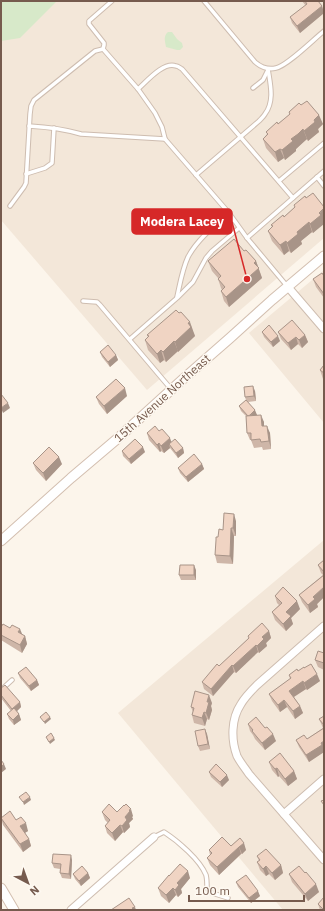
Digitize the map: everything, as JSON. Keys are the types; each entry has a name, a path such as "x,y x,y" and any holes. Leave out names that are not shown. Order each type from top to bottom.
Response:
{"street":[{"name":"15th Avenue Northeast","path":"1,541 272,300 324,256"},
{"path":"288,287 324,329"},
{"path":"324,626 249,693 240,705 234,721 233,733 235,751 249,774 324,860"},
{"path":"284,814 324,779"},
{"path":"71,910 154,837"},
{"path":"1,888 14,910"}],"lane":[{"path":"103,49 104,43 89,24 89,21 112,1"},
{"path":"204,1 255,62 268,69 286,64 324,31"},
{"path":"103,49 138,89 159,119 165,138 229,213 239,228 288,287"},
{"path":"10,206 26,183 29,126 31,106 34,100 95,51 103,49"},
{"path":"138,89 166,66 175,65 182,69 293,198"},
{"path":"253,88 263,80 268,69"},
{"path":"196,175 241,137 266,113 270,104 271,89 268,69"},
{"path":"29,126 68,130 81,134 165,138"},
{"path":"26,174 45,168 52,163 54,128"},
{"path":"279,181 324,143"},
{"path":"247,238 324,171"},
{"path":"317,177 324,186"},
{"path":"177,298 182,275 189,256 212,227 229,213"},
{"path":"130,339 193,282 206,258 239,228"},
{"path":"83,301 97,302 172,389"},
{"path":"1,690 12,680"},
{"path":"154,837 164,832 176,840 200,864 207,876 207,888 212,893 228,898"}],"shaded area":[{"path":"1,1 324,1 324,238 147,390 1,220"},
{"path":"324,270 324,423 249,333"},
{"path":"324,540 324,910 283,910 118,713"}],"green space":[{"path":"1,1 57,1 20,38 1,41"},
{"path":"168,32 172,32 182,43 183,47 180,50 166,47 165,37"}],"building":[{"path":"305,1 318,1 322,6 297,26 290,17 307,4"},
{"path":"307,101 319,115 314,120 315,122 304,131 303,129 291,139 293,141 282,150 280,149 275,152 263,139 268,134 266,132 277,122 278,124 290,114 289,112 299,103 301,105"},
{"path":"313,193 324,207 319,213 321,215 310,224 309,222 287,243 286,241 280,245 268,231 273,226 271,225 283,215 284,217 295,207 294,205 305,196 306,198"},
{"path":"234,239 244,251 246,250 256,261 254,263 259,268 226,297 221,291 225,287 218,279 221,276 208,261"},
{"path":"322,273 324,276 324,294 313,279"},
{"path":"176,310 179,313 181,312 190,322 188,323 191,327 163,352 161,350 157,354 145,340 149,336 147,335"},
{"path":"292,320 305,335 299,340 296,337 288,343 278,332"},
{"path":"269,325 278,336 271,342 262,332"},
{"path":"108,345 116,355 108,362 100,352"},
{"path":"324,365 324,373 320,370"},
{"path":"116,379 125,388 104,406 96,397"},
{"path":"253,386 254,396 245,397 244,387"},
{"path":"1,394 8,403 1,408"},
{"path":"246,400 255,410 248,416 239,406"},
{"path":"261,415 262,426 267,426 269,441 261,442 260,439 251,440 251,433 247,433 246,416"},
{"path":"155,426 159,431 162,429 170,438 161,446 159,443 157,445 147,433"},
{"path":"135,439 143,447 129,459 122,451"},
{"path":"175,439 183,448 176,453 169,444"},
{"path":"49,447 59,457 43,473 33,463"},
{"path":"194,454 202,464 186,477 178,468"},
{"path":"224,513 234,514 233,528 231,528 230,556 215,555 216,537 218,537 219,529 223,530"},
{"path":"324,560 324,572 318,565"},
{"path":"180,565 194,565 194,575 179,575"},
{"path":"324,575 324,587 313,597 315,599 308,605 299,595"},
{"path":"283,587 297,601 286,612 291,616 283,624 272,612 282,603 275,596"},
{"path":"262,623 269,631 262,637 264,639 257,646 256,645 233,666 232,665 211,689 202,682 217,664 219,666 249,638 248,636"},
{"path":"3,624 10,628 12,625 20,629 18,632 25,636 20,645 1,635 1,627"},
{"path":"318,651 324,653 324,663 315,660"},
{"path":"311,664 317,674 304,683 303,681 289,691 300,706 293,711 284,700 278,705 269,694 291,678 289,675 297,669 298,671"},
{"path":"26,667 37,680 29,686 18,673"},
{"path":"5,685 20,702 12,709 1,695 1,688"},
{"path":"195,691 209,695 206,713 204,712 202,718 192,715 194,708 191,707"},
{"path":"14,708 19,714 13,720 7,714"},
{"path":"46,712 50,717 44,722 40,717"},
{"path":"324,716 324,725 319,719"},
{"path":"256,717 265,728 267,727 273,734 262,743 248,724"},
{"path":"324,728 324,741 321,743 322,745 306,755 296,740 304,735 307,739"},
{"path":"205,729 208,744 198,746 195,731"},
{"path":"51,733 54,738 49,742 46,737"},
{"path":"280,753 294,771 285,779 277,768 275,769 269,762"},
{"path":"1,760 4,764 1,767"},
{"path":"216,764 227,775 220,782 209,772"},
{"path":"26,792 30,797 23,802 19,797"},
{"path":"109,804 117,812 126,804 131,809 125,817 127,820 122,826 120,825 112,833 105,826 110,820 102,812"},
{"path":"10,811 16,820 21,817 26,823 20,826 29,839 20,844 1,818"},
{"path":"222,837 231,846 240,838 244,843 217,867 207,858 212,853 209,850"},
{"path":"266,849 281,865 272,873 266,866 263,869 257,862 260,860 257,856"},
{"path":"53,854 71,855 69,874 60,873 61,864 52,863"},
{"path":"180,864 188,871 177,883 179,885 175,890 173,888 166,895 158,888"},
{"path":"82,866 88,873 79,881 73,874"},
{"path":"299,866 316,884 305,894 289,874"},
{"path":"246,875 258,891 249,898 236,882"},
{"path":"324,897 324,910 318,904"},
{"path":"129,898 135,907 132,908 134,910 111,910"}],"place":[{"name":"Modera Lacey","path":"247,279"}]}
